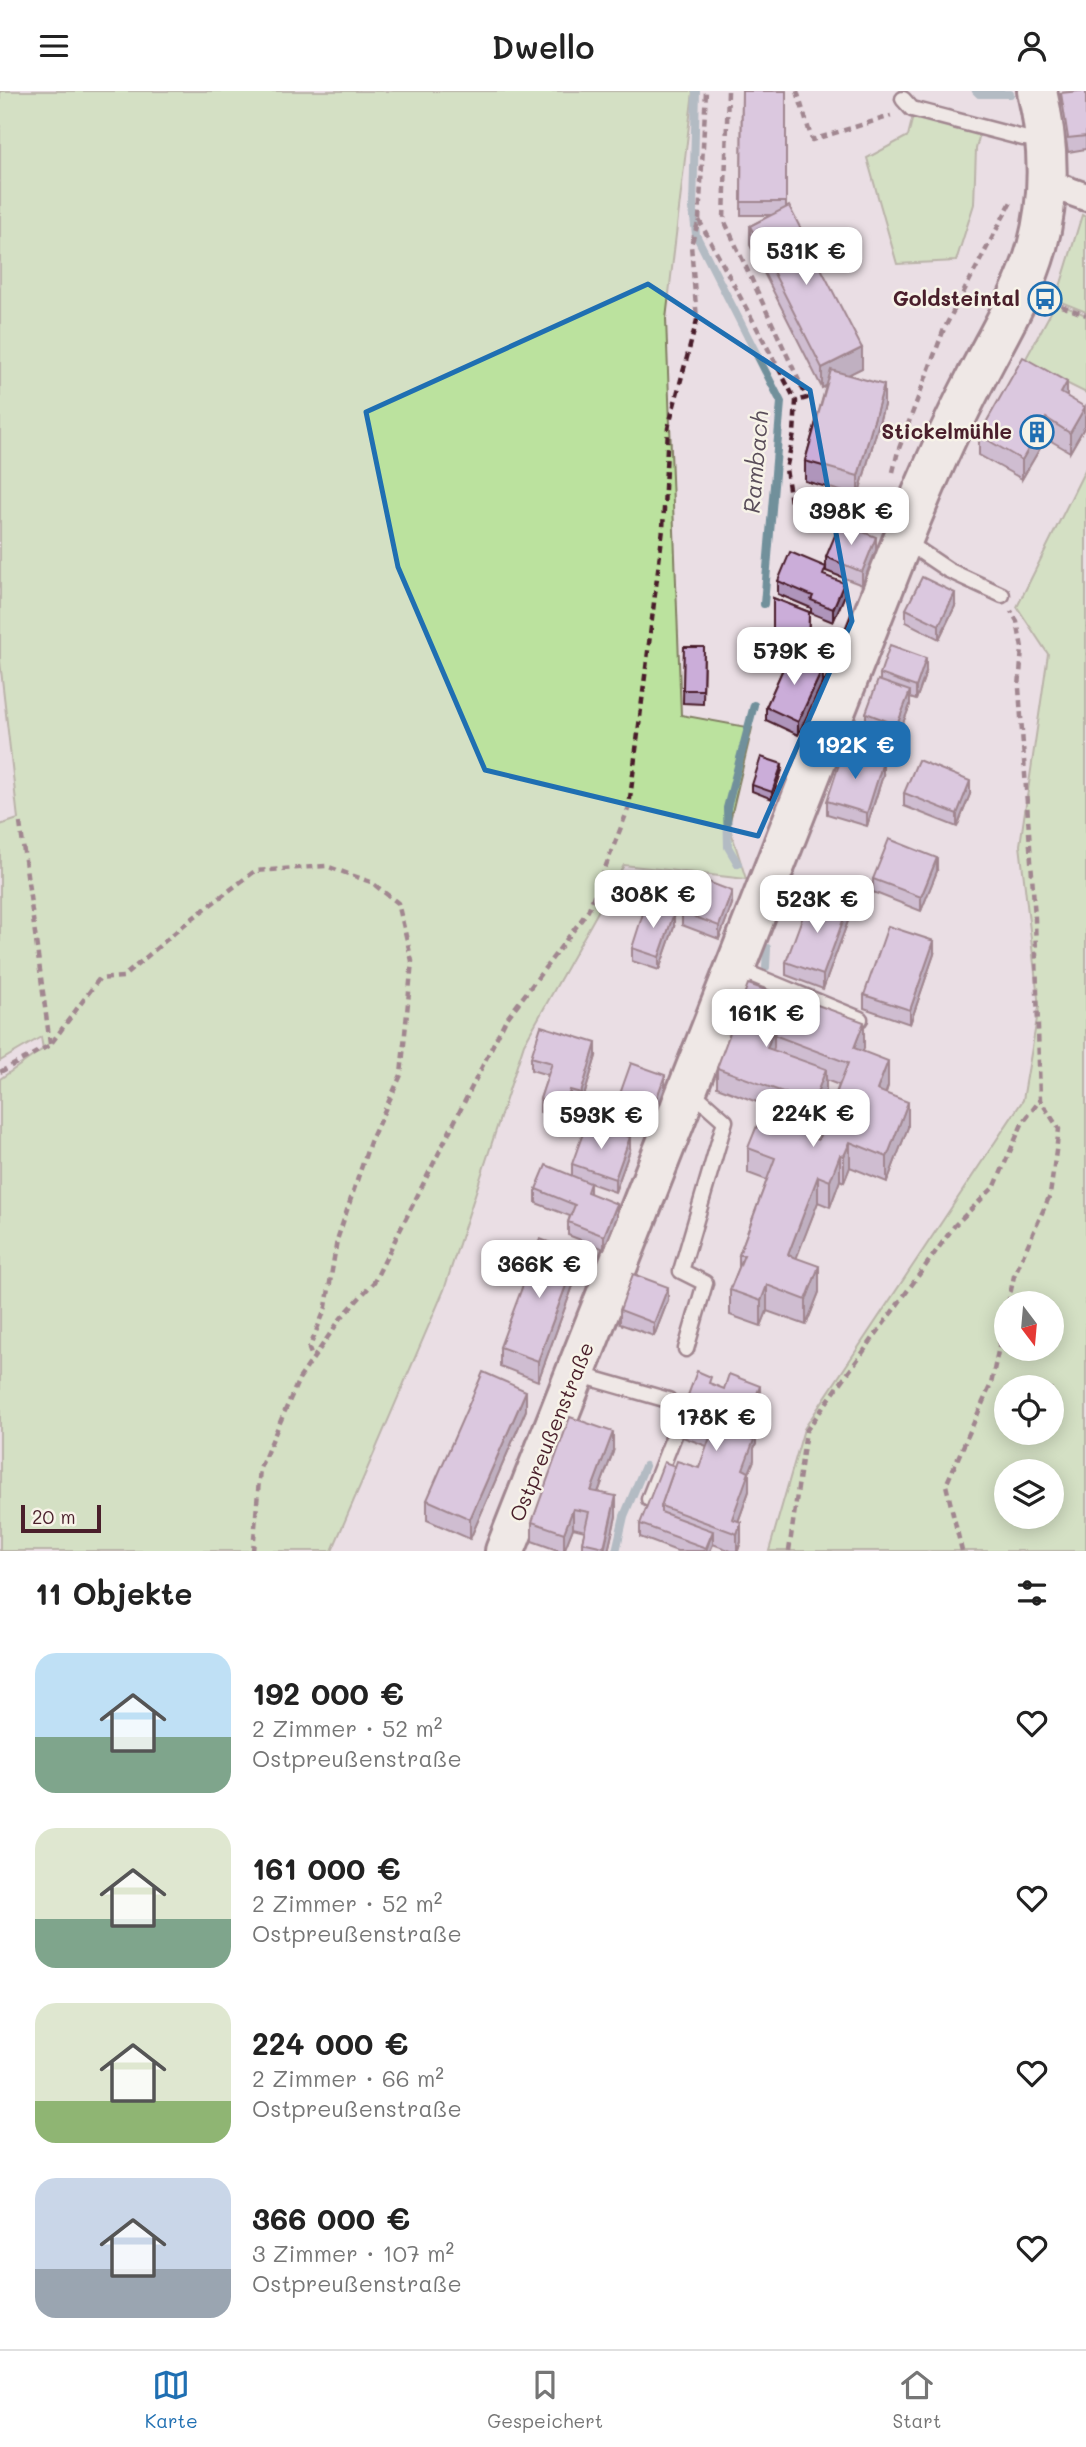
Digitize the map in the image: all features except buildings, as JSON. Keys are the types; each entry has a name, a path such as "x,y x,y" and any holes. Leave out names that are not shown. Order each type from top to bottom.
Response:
{"main road":[{"name":"Ostpreußenstraße","path":"505,1551 689,1089 902,540 950,430 1029,270 1044,213 1031,189 1045,139 1037,91"}],"street":[{"path":"1031,189 1086,197"}],"lane":[{"path":"908,104 1023,138 1045,139"},
{"path":"902,540 948,570 1002,595"},
{"path":"735,968 860,1019"},
{"path":"686,1349 705,1283 681,1272 725,1121 689,1089"},
{"path":"576,1374 668,1400 675,1433 649,1499"}],"path":[{"path":"253,1551 260,1468 299,1379 341,1318 374,1282 505,1021 588,911 629,807 663,529 668,428 697,320 691,245 699,219 706,91"},
{"path":"728,91 724,220 807,398 796,401"},
{"path":"797,91 812,140 908,104"},
{"path":"892,476 898,451 944,329 1031,189"},
{"path":"699,219 796,401 794,434 786,469 791,502 849,527"},
{"path":"1002,595 1017,621 1022,648 1019,688 1035,918 1040,1100 1059,1129 1050,1195 1014,1276 1011,1291"},
{"path":"20,823 50,1045"},
{"path":"0,1072 50,1045 99,979 124,977 185,924 255,871 326,866 371,882 398,903 412,961 401,1075 370,1142 337,1240 326,1307 309,1349 313,1358"},
{"path":"789,1551 806,1431 954,1225 995,1186 1023,1124 1040,1100"},
{"path":"962,1551 946,1485 991,1384 996,1361"}],"highlighted area":[{"path":"648,284 810,390 852,621 758,836 485,770 398,567 366,412"}],"green space":[{"path":"0,91 693,91 666,319 681,715 752,728 729,825 746,879 624,865 524,1044 444,1290 332,1551 0,1551 0,1079 43,1049 41,1037 0,1061 0,825 18,819 0,661"},
{"path":"913,116 980,133 976,149 974,204 956,261 897,264 867,158 908,136"},
{"path":"1082,215 1086,217 1086,312 1056,300"},
{"path":"1056,303 1086,315 1086,393 1024,362"},
{"path":"1086,468 1086,1551 769,1551 804,1429 1023,1100 1039,1007 1020,845 1048,654 1017,607"}],"waterway":[{"name":"Rambach","path":"696,91 693,208 696,235 781,402 764,604"},
{"path":"976,91 979,94 1010,94"},
{"name":"Rambach","path":"738,864 728,847 727,808 754,705"},
{"name":"Rambach","path":"766,967 767,948"},
{"name":"Rambach","path":"616,1551 624,1516 645,1466"}],"place":[{"name":"Goldsteintal","path":"1045,299"},
{"name":"Stickelmühle","path":"1037,432"}]}
